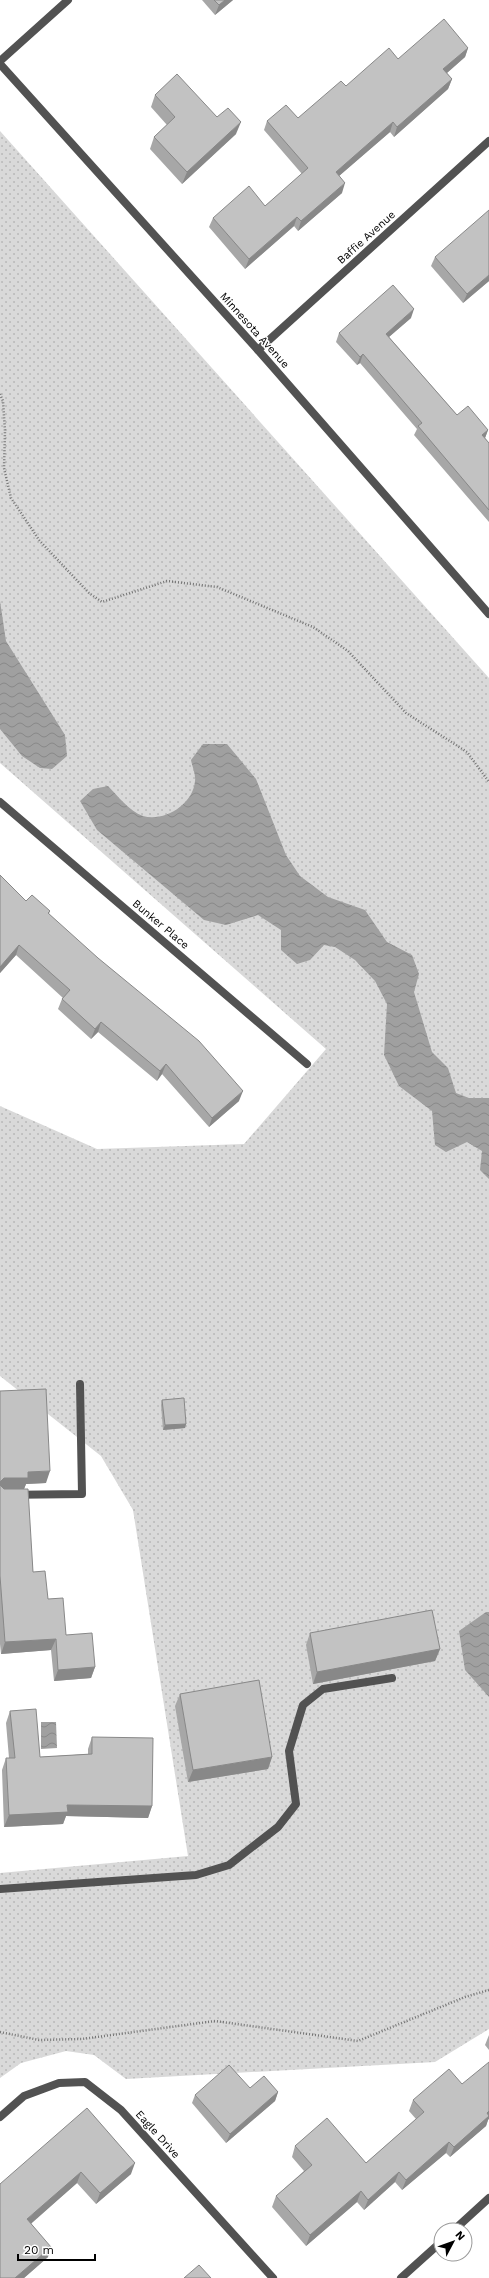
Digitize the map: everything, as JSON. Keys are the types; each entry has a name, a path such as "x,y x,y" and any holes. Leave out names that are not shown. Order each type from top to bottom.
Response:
{"street":[{"path":"0,61 68,0"},
{"name":"Minnesota Avenue","path":"0,64 258,350 489,614"},
{"name":"Baffie Avenue","path":"258,350 489,141"},
{"name":"Bunker Place","path":"0,802 307,1064"},
{"path":"0,1495 82,1494 80,1384"},
{"path":"0,1889 196,1875 229,1865 278,1827 296,1804 289,1751 304,1705 323,1689 392,1678"},
{"name":"Eagle Drive","path":"0,2117 24,2096 59,2083 85,2082 121,2110 273,2278"},
{"path":"463,2222 489,2198"},
{"path":"401,2278 433,2249"}],"path":[{"path":"0,394 3,401 5,431 4,468 11,498 39,540 89,593 102,602 167,581 217,587 313,628 348,651 406,713 467,752 489,782"},
{"path":"0,2032 40,2040 82,2039 215,2021 358,2041 489,1990"}],"shaded area":[{"path":"0,131 489,678 489,2029 435,2062 126,2079 94,2055 66,2051 21,2063 0,2078 0,1873 188,1856 133,1510 101,1456 0,1376 0,1106 97,1149 244,1144 326,1049 0,763"}],"water":[{"path":"0,601 6,641 65,735 67,756 52,769 40,768 22,756 0,729"},
{"path":"203,744 227,744 256,779 286,855 300,876 328,897 365,910 387,942 412,955 419,974 414,992 432,1052 448,1068 456,1093 469,1098 489,1098 489,1179 480,1170 482,1151 467,1142 446,1152 435,1145 432,1111 399,1086 384,1055 387,1004 375,981 355,960 335,947 324,945 310,960 297,964 281,950 281,930 258,915 226,925 204,920 97,830 80,801 93,789 108,786 128,807 143,816 151,817 168,814 183,804 193,790 195,779 191,760"},
{"path":"486,1612 489,1612 489,1697 465,1670 459,1631"},
{"path":"41,1722 56,1722 57,1748 41,1749"}],"building":[{"path":"214,0 225,0 219,5"},
{"path":"444,19 468,48 443,69 452,79 397,127 393,122 336,172 345,183 301,221 297,217 249,259 213,218 249,186 265,206 308,168 267,121 286,105 298,118 341,81 346,86 389,48 398,59"},
{"path":"177,74 217,117 228,108 241,122 187,172 154,137 175,117 155,95"},
{"path":"489,210 489,275 467,294 435,257"},
{"path":"393,285 414,309 386,334 457,415 468,406 488,430 482,435 489,443 489,510 418,426 422,423 363,354 360,357 339,333"},
{"path":"0,875 26,901 32,895 50,911 48,913 98,958 199,1041 243,1091 212,1118 166,1064 160,1071 101,1022 95,1029 62,999 70,990 19,945 0,967"},
{"path":"46,1389 50,1471 28,1472 28,1478 4,1478 0,1482 0,1391"},
{"path":"184,1398 186,1424 165,1425 162,1400"},
{"path":"0,1485 4,1489 28,1489 33,1572 45,1571 48,1599 63,1598 66,1635 92,1633 95,1667 58,1670 56,1639 5,1642 0,1576"},
{"path":"432,1610 440,1649 317,1672 310,1633"},
{"path":"259,1680 272,1757 193,1770 180,1694"},
{"path":"36,1709 40,1757 92,1754 92,1737 153,1738 152,1806 67,1805 68,1812 9,1815 6,1758 15,1758 10,1711"},
{"path":"489,2062 489,2111 487,2113 489,2116 454,2147 449,2142 406,2180 399,2172 368,2200 361,2191 310,2235 276,2196 312,2165 295,2146 327,2118 366,2163 424,2112 413,2100 449,2069 462,2084"},
{"path":"229,2065 250,2088 264,2076 278,2092 230,2134 195,2095"},
{"path":"87,2108 135,2163 100,2193 81,2172 27,2219 51,2247 15,2278 0,2278 0,2184"},
{"path":"199,2265 211,2278 184,2278"}]}
